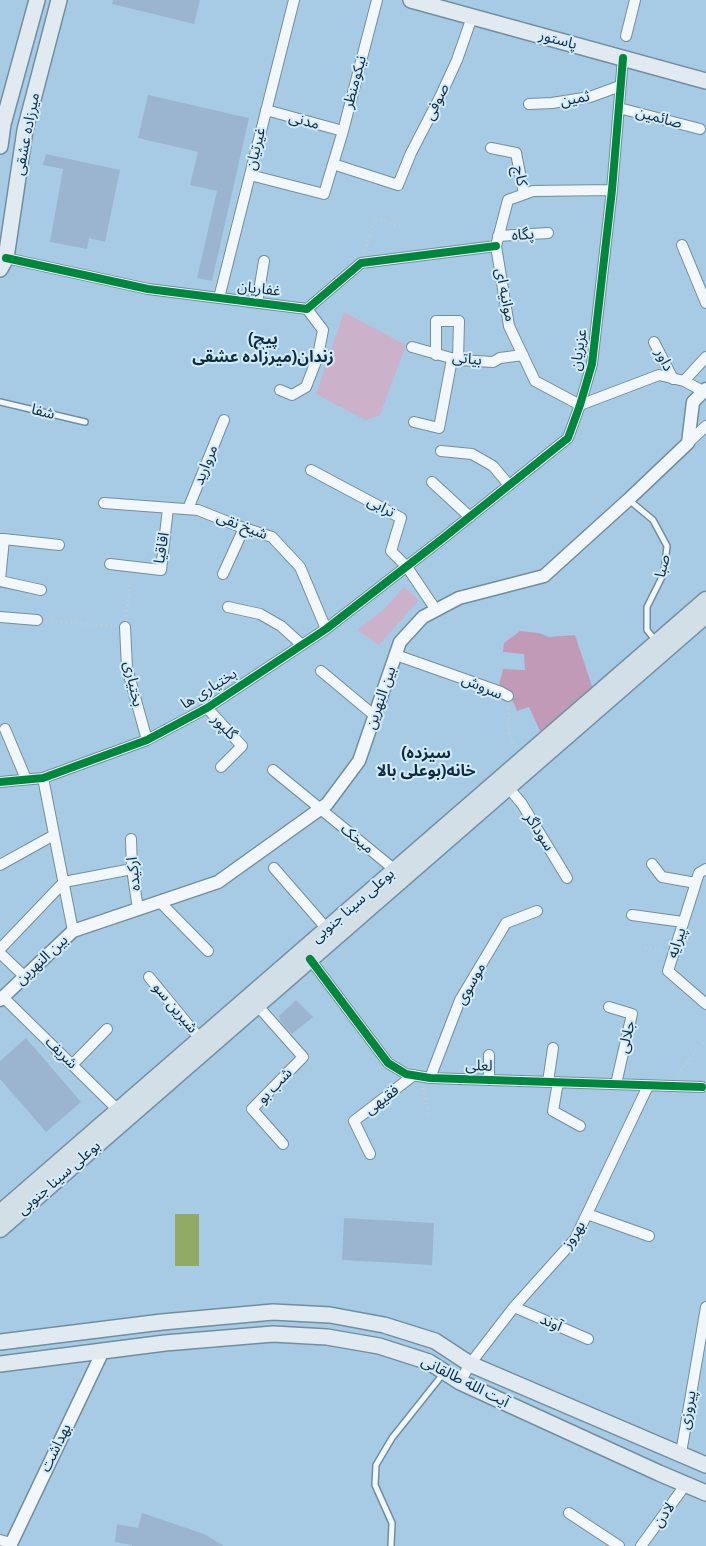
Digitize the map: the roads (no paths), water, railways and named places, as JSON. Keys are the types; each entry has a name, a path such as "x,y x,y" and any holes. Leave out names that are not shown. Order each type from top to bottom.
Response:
{"main road":[{"name":"میرزاده عشقی","path":"0,146 4,124 37,0"},
{"name":"میرزاده عشقی","path":"3,263 25,130 59,0"},
{"name":"پاستور","path":"411,0 706,81"},
{"path":"4,124 25,130"},
{"name":"بوعلی سینا جنوبی","path":"0,1213 706,600"},
{"name":"بوعلی سینا جنوبی","path":"0,1228 706,616"},
{"name":"آیت الله طالقانی","path":"4,1342 162,1322 282,1313 330,1315 384,1325 435,1341 470,1364 706,1465"},
{"name":"آیت الله طالقانی","path":"6,1363 165,1343 273,1334 327,1337 379,1346 429,1362 460,1382 706,1493"},
{"path":"4,1342 6,1363"}],"street":[{"name":"غیرتیان","path":"219,298 294,0"},
{"name":"نیکومنظر","path":"250,175 324,194 343,131 377,0"},
{"path":"626,36 635,0"},
{"name":"صوفی","path":"333,164 398,185 411,153 457,60 472,16"},
{"name":"عزیزیان","path":"406,567 568,438 592,364 612,190 623,58"},
{"name":"ثمین","path":"529,104 590,98 620,86"},
{"name":"صائمین","path":"619,108 700,129"},
{"name":"مدنی","path":"266,110 343,131"},
{"name":"کاج","path":"491,148 516,152 524,194"},
{"name":"موانیه ای","path":"580,405 535,381 510,326 497,241 508,200 533,191 612,190"},
{"name":"پگاه","path":"497,241 548,233"},
{"path":"280,390 292,395 306,387 318,356 323,330 307,309 361,263 497,241"},
{"path":"682,246 706,303"},
{"path":"256,303 264,261"},
{"name":"غفاریان","path":"3,263 148,289 307,309"},
{"path":"414,422 440,428 455,359 459,321 436,321 436,355"},
{"name":"داور","path":"654,342 673,379"},
{"name":"بیاتی","path":"412,347 455,359 493,362 500,358 523,355"},
{"path":"684,381 706,357"},
{"path":"580,405 659,375 684,381 705,390 693,402 688,442"},
{"name":"مروارید","path":"188,509 224,420"},
{"path":"688,442 706,426"},
{"name":"بین النهرین","path":"2,998 73,931 218,882 327,804 359,761 400,642 424,617 460,598 544,576 628,500 688,442"},
{"path":"441,451 472,454 493,466 509,485"},
{"name":"ترابی","path":"310,470 401,518 391,551 406,567"},
{"path":"432,482 470,517"},
{"name":"شیخ نقی","path":"104,503 198,510 272,537 300,567 326,629"},
{"name":"اقاقیا","path":"110,564 161,570 168,508"},
{"path":"223,574 244,528"},
{"path":"41,590 0,580 2,539 59,545"},
{"path":"406,567 436,610"},
{"name":"بختیاری ها","path":"0,782 43,778 148,740 207,708 326,629 406,567"},
{"path":"228,606 260,614 281,626 302,645"},
{"path":"0,617 37,620"},
{"name":"بختیاری","path":"125,627 127,668 148,740"},
{"name":"سروش","path":"396,655 508,696"},
{"path":"321,671 375,716"},
{"name":"گلپور","path":"207,708 242,746 221,767"},
{"path":"5,729 26,779"},
{"name":"میخک","path":"273,770 395,870"},
{"path":"43,778 73,931"},
{"name":"سوداگر","path":"508,787 522,804 567,878"},
{"path":"0,865 54,834"},
{"name":"ارکیده","path":"131,839 132,870 138,909"},
{"path":"652,864 662,877 696,883"},
{"path":"274,868 327,929"},
{"name":"پیرایه","path":"706,869 699,873 668,971 706,1004"},
{"path":"24,976 0,951 64,882 132,870"},
{"path":"160,902 208,951"},
{"name":"موسوی","path":"421,1076 460,1000 506,922 537,912"},
{"path":"632,915 683,922"},
{"name":"لعلی","path":"310,959 388,1063 406,1074 489,1080 705,1089"},
{"name":"شیرین سو","path":"149,978 200,1039"},
{"name":"شریف","path":"2,998 118,1110"},
{"name":"شب بو","path":"258,1005 303,1057 252,1109 283,1144"},
{"name":"جلالی","path":"609,1007 632,1014 616,1084"},
{"path":"72,1065 107,1029"},
{"path":"553,1048 552,1111 580,1126"},
{"path":"489,1055 489,1080"},
{"name":"فقیهی","path":"370,1154 354,1121 421,1076"},
{"name":"بهروز","path":"460,1382 470,1364 514,1307 575,1239 648,1086"},
{"path":"587,1214 649,1236"},
{"name":"آوند","path":"514,1307 588,1339"},
{"name":"پیروزی","path":"681,1453 706,1307"},
{"name":"بهداشت","path":"7,1543 103,1351"},
{"name":"لادن","path":"641,1546 686,1484"},
{"path":"569,1513 619,1546"}],"lane":[{"name":"شفا","path":"0,402 85,422"},
{"name":"صبا","path":"628,500 653,520 667,546 664,573 648,607 647,630 657,643"},
{"path":"391,1546 392,1523 375,1484 376,1465 392,1438 444,1371"}],"district":[{"name":"(پیچ زندان(میرزاده عشقی","path":"263,348"},
{"name":"(سیزده خانه(بوعلی بالا","path":"426,762"}]}
